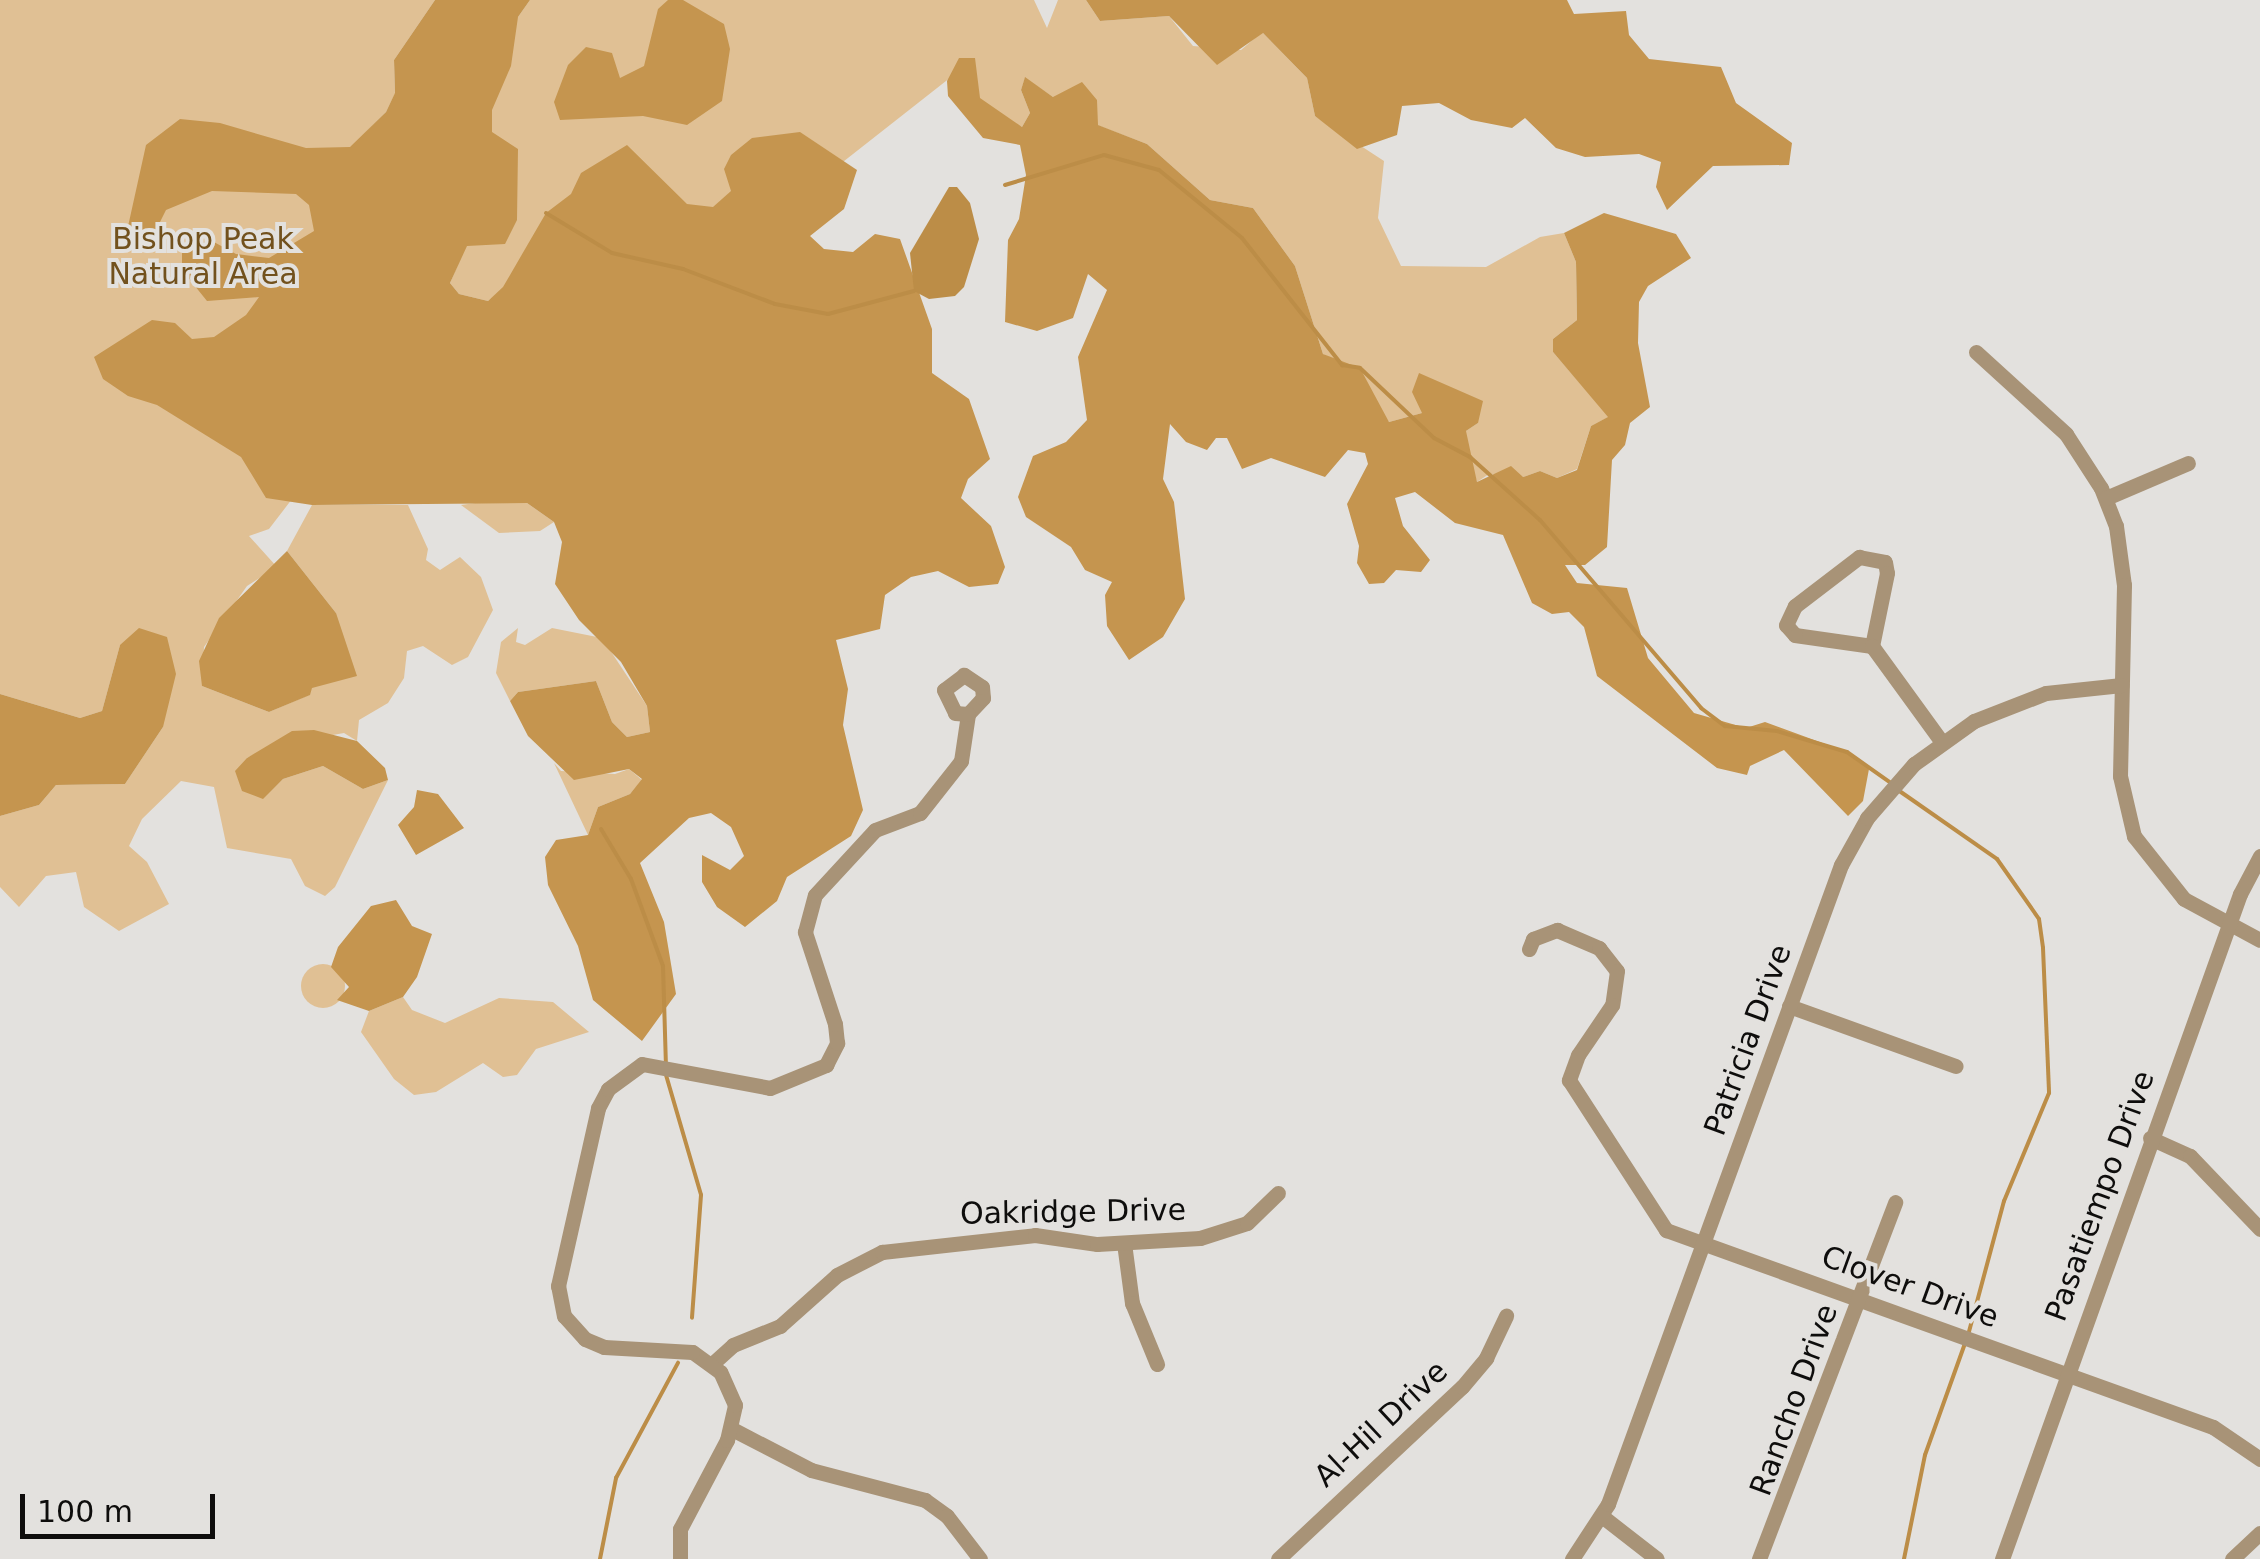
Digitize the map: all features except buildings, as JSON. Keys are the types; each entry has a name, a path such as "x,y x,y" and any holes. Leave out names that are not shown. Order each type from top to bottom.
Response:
{"street":[{"path":"1976,352 2066,434 2106,498 2122,556 2120,776 2134,836 2168,886 2260,940"},
{"path":"2106,498 2188,463"},
{"path":"1872,646 1887,573 1885,562 1859,557 1820,581 1786,625 1795,636 1872,646 1942,741"},
{"name":"Patricia Drive","path":"1572,1559 1602,1517 1849,848 1878,803 1942,741 1991,712 2046,693 2122,685"},
{"path":"680,1559 686,1515 732,1429 732,1393 712,1364 692,1352 594,1344 570,1325 560,1306 559,1276 598,1108 618,1079 642,1064 770,1088 826,1066 837,1043 835,1024 805,932 815,894 875,830 920,814 960,762 968,714"},
{"name":"Pasatiempo Drive","path":"2002,1559 2065,1373 2228,924 2260,856"},
{"name":"Clover Drive","path":"1529,949 1533,938 1556,930 1612,960 1617,971 1612,1006 1578,1055 1570,1080 1651,1213 1666,1230 2223,1431 2260,1460"},
{"path":"1789,1006 1956,1066"},
{"path":"2150,1138 2190,1156 2260,1229"},
{"name":"Oakridge Drive","path":"712,1364 733,1345 780,1326 838,1275 882,1252 1035,1234 1124,1242 1232,1230 1278,1193"},
{"name":"Rancho Drive","path":"1759,1559 1895,1202"},
{"path":"1124,1242 1132,1303 1157,1364"},
{"name":"Al-Hil Drive","path":"1278,1559 1462,1387 1486,1358 1506,1316"},
{"path":"732,1429 811,1470 925,1500 947,1516 980,1559"},
{"path":"1602,1517 1658,1559"},
{"path":"2232,1559 2260,1533"}],"green space":[{"name":"Bishop Peak Natural Area","path":"0,0 435,0 394,60 395,94 386,112 365,133 518,17 530,0 1034,0 1047,28 1058,0 1086,0 1100,21 1169,16 1193,46 1241,50 1262,32 1307,78 1315,116 1384,161 1378,218 1401,266 1486,267 1540,237 1564,233 1576,262 1577,320 1553,339 1553,352 1609,417 1591,426 1577,469 1557,478 1540,471 1523,477 1489,474 1477,482 1465,447 1466,431 1478,423 1472,397 1419,374 1422,413 1389,422 1342,365 1323,354 1295,266 1253,208 1210,200 1147,144 1097,125 1097,100 1053,97 1025,78 1021,90 1030,113 1022,127 1006,121 979,98 974,59 578,370 504,288 488,301 459,294 450,283 466,246 332,447 269,529 249,536 277,567 247,586 204,647 202,686 269,712 309,695 336,613 287,551 312,505 408,505 428,549 426,560 440,570 460,557 481,577 493,610 468,657 452,665 423,646 407,651 404,678 388,703 359,720 357,741 344,733 271,746 247,758 263,798 283,779 323,766 363,789 388,780 335,887 325,896 305,886 291,859 227,848 214,787 181,781 142,819 129,846 147,862 169,904 119,931 84,907 76,872 46,876 19,907 0,887 0,816 39,805 56,785 125,784 163,727 120,645 102,711 80,718 0,694"},
{"name":"Bishop Peak Natural Area","path":"435,0 530,0 518,17 511,66 492,110 492,132 518,149 517,220 505,244 467,246 450,283 459,294 488,301 503,287 546,213 571,194 581,173 627,145 687,204 713,207 731,191 724,169 731,155 752,138 800,132 857,170 844,209 810,236 824,249 853,252 875,234 900,239 932,329 932,373 969,399 990,459 968,479 961,498 991,526 1005,567 998,584 969,587 938,571 911,577 885,595 880,629 836,640 848,689 843,725 863,810 851,836 787,877 777,901 745,927 717,907 702,882 702,855 730,870 744,856 731,827 711,813 689,818 640,863 664,922 676,994 642,1041 593,1000 578,946 548,885 545,857 556,840 588,835 598,807 630,794 642,779 629,769 574,780 528,736 510,701 518,692 596,681 612,722 627,737 650,732 647,706 621,662 579,620 555,584 562,542 554,522 527,503 312,505 266,498 241,457 157,405 128,396 103,379 94,357 152,320 175,323 192,339 214,337 246,315 259,297 207,301 182,270 182,244 212,241 236,254 269,258 314,231 309,205 296,194 212,191 166,210 154,234 127,231 146,145 180,119 220,123 306,148 350,147 386,112 395,93 394,60"},
{"path":"668,0 683,0 724,24 730,49 722,101 687,125 643,116 560,120 554,102 568,65 586,47 612,53 620,78 644,66 658,9"},
{"path":"1086,0 1567,0 1574,14 1626,11 1629,35 1649,59 1721,67 1736,103 1792,143 1789,165 1713,166 1667,210 1656,187 1661,162 1639,154 1585,157 1556,148 1525,118 1512,128 1471,120 1439,103 1402,106 1397,135 1357,149 1315,116 1307,78 1263,33 1217,65 1169,16 1100,21"},
{"path":"959,58 975,58 980,98 1022,127 1030,113 1021,90 1025,77 1053,97 1082,82 1097,100 1098,125 1147,144 1210,200 1253,208 1295,266 1323,354 1360,368 1389,422 1422,413 1412,392 1419,373 1483,401 1478,423 1466,431 1477,482 1511,466 1523,477 1540,471 1557,478 1577,470 1591,426 1608,417 1553,352 1553,339 1577,320 1576,262 1564,233 1604,213 1676,234 1691,258 1648,286 1639,302 1638,343 1650,407 1630,423 1625,445 1612,460 1607,547 1585,565 1565,565 1577,583 1627,588 1648,658 1694,713 1746,728 1765,722 1847,752 1869,769 1863,801 1848,816 1784,750 1750,766 1747,775 1717,768 1597,676 1584,627 1569,612 1552,614 1532,603 1503,535 1455,523 1415,492 1395,498 1403,526 1430,560 1421,572 1396,570 1384,583 1369,584 1357,563 1359,546 1347,504 1368,464 1365,453 1348,450 1325,477 1271,458 1242,469 1227,438 1216,438 1207,450 1186,442 1170,424 1163,479 1174,502 1185,599 1163,637 1129,660 1107,626 1105,595 1112,582 1085,570 1071,547 1026,517 1018,497 1033,456 1066,442 1087,420 1078,357 1107,290 1088,274 1073,318 1037,331 1005,322 1008,240 1019,219 1026,175 1020,145 983,138 948,96 947,81"},
{"path":"490,501 527,503 554,522 540,531 499,533 461,505"},
{"path":"287,551 336,613 357,676 312,688 310,695 269,712 202,686 199,661 219,618"},
{"path":"139,628 167,637 176,674 163,727 125,784 56,785 39,805 0,816 0,694 80,718 102,711 120,645"},
{"path":"518,628 516,642 525,645 552,628 602,638 647,706 650,732 627,737 612,722 596,681 518,692 510,701 496,673 501,642"},
{"path":"314,730 357,741 385,768 388,780 363,789 323,766 283,779 263,799 242,791 235,771 247,758 292,731"},
{"path":"554,763 561,771 615,774 629,769 642,780 630,794 598,807 588,835"},
{"path":"417,790 438,794 464,828 416,855 398,825 414,807"},
{"path":"396,900 412,926 432,934 417,977 403,997 369,1011 337,1000 349,987 331,967 338,947 371,906"},
{"path":"323,964 339,970 345,986 339,1002 323,1008 307,1002 301,986 307,970"},
{"path":"403,997 412,1010 445,1023 499,998 553,1002 589,1032 536,1049 517,1075 503,1077 483,1063 436,1092 414,1095 394,1079 361,1032 369,1011"}],"shaded area":[{"path":"949,187 957,187 970,203 979,239 964,287 955,296 929,299 914,291 910,253"}],"waterway":[{"path":"1005,185 1104,155 1159,170 1242,238 1342,365 1360,368 1434,438 1470,457 1540,520 1701,708 1725,726 1777,731 1847,752 1891,783"},
{"path":"546,213 612,253 683,269 775,304 828,314 914,291"},
{"path":"1898,790 1997,859 2039,919 2043,948 2049,1093 2004,1201 1968,1335"},
{"path":"601,829 631,879 663,966 666,1065"},
{"path":"666,1075 701,1195 692,1318"},
{"path":"1904,1559 1925,1455 1965,1343"},
{"path":"600,1559 616,1478 678,1363"}]}
